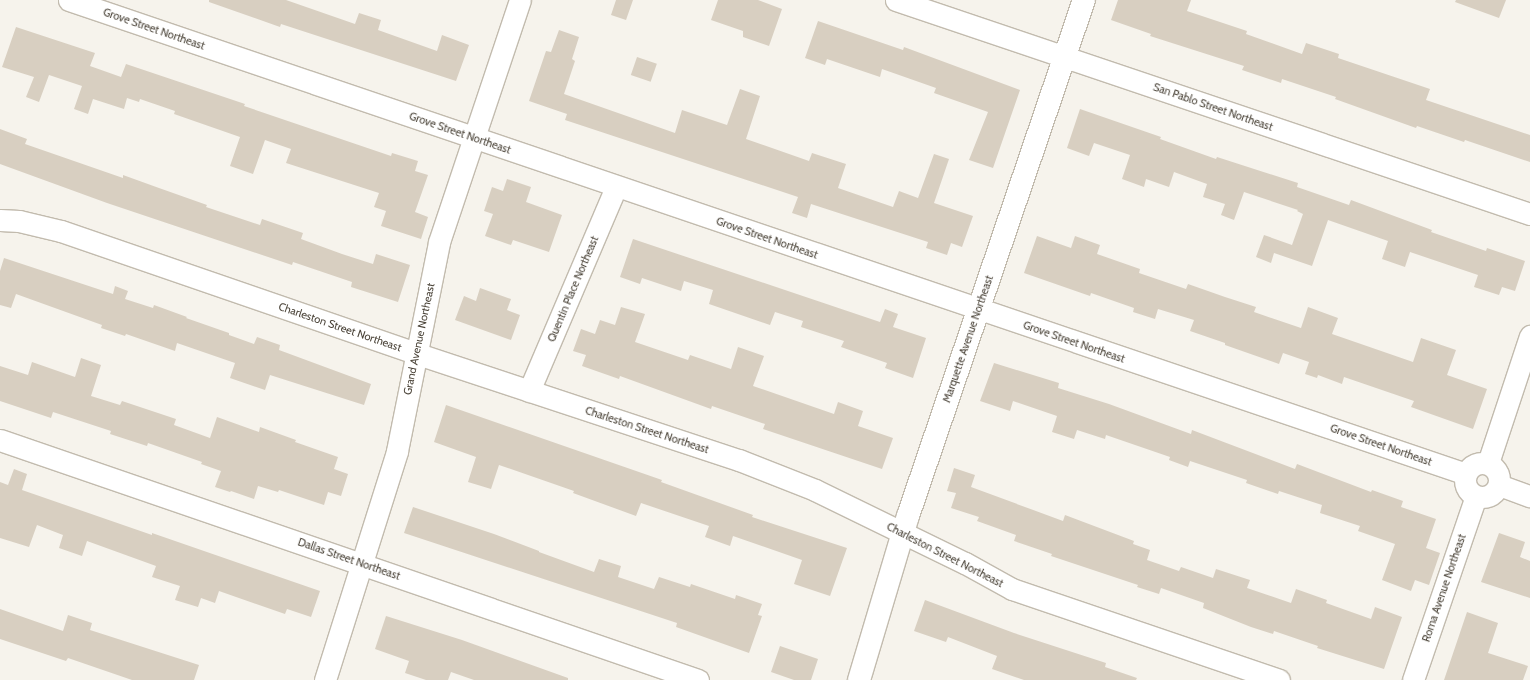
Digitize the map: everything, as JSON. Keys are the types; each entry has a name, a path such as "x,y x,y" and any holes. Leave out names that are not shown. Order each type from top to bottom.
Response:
{"street":[{"name":"Grove Street Northeast","path":"68,0 474,136 616,187 1466,474"},
{"name":"Grand Avenue Northeast","path":"325,680 396,451 415,352 439,242 520,0"},
{"name":"San Pablo Street Northeast","path":"896,0 1530,214"},
{"name":"Marquette Avenue Northeast","path":"859,680 902,533 977,309 1084,0"},
{"name":"Quentin Place Northeast","path":"529,391 616,187"},
{"name":"Charleston Street Northeast","path":"0,220 19,221 61,231 529,391 739,460 815,490 965,563 1012,589 1279,680"},
{"path":"1488,463 1530,336"},
{"name":"Dallas Street Northeast","path":"0,440 698,680"},
{"path":"1477,463 1488,463 1497,470 1500,480 1499,485 1488,497 1476,496 1472,494 1466,485 1466,474 1472,465 1477,463"},
{"path":"1499,485 1530,496"},
{"name":"Roma Avenue Northeast","path":"1413,680 1476,496"}],"building":[{"path":"209,0 286,0 355,24 359,13 381,20 378,30 437,51 442,35 469,45 456,81 281,24 280,27 209,2"},
{"path":"616,0 633,0 626,20 611,15"},
{"path":"718,0 758,0 782,9 769,46 743,37 743,31 711,20"},
{"path":"1118,0 1191,0 1187,11 1247,31 1246,34 1302,54 1306,43 1339,54 1338,58 1430,89 1426,100 1530,135 1530,162 1465,140 1464,142 1417,126 1416,128 1335,99 1336,97 1282,79 1281,83 1242,70 1244,66 1150,36 1151,34 1111,20"},
{"path":"1456,0 1506,0 1499,18 1455,2"},
{"path":"818,21 903,50 904,47 1020,90 993,168 969,160 988,112 934,93 936,88 882,69 880,77 827,59 825,65 805,58"},
{"path":"16,27 95,53 90,66 121,77 126,64 245,104 244,106 391,156 392,153 418,161 415,171 428,175 415,212 428,217 421,239 381,226 386,211 374,207 379,193 286,163 291,149 265,140 253,174 230,166 240,137 174,114 175,111 140,99 139,102 127,98 124,109 93,99 88,114 74,109 82,86 49,75 39,102 26,97 34,77 2,67"},
{"path":"559,30 579,37 572,59 575,61 564,94 675,133 682,110 727,125 740,89 760,96 746,139 809,161 812,153 846,164 838,188 893,207 899,191 918,198 934,154 949,159 934,203 973,216 962,247 951,243 947,255 926,248 928,242 811,204 807,218 792,213 798,197 565,120 567,114 529,101 546,51 551,52"},
{"path":"637,57 657,64 651,82 631,75"},
{"path":"1080,109 1161,137 1160,139 1216,159 1217,157 1298,183 1297,187 1349,205 1351,200 1432,230 1431,232 1486,251 1487,248 1525,261 1515,291 1502,287 1499,295 1474,287 1478,275 1410,252 1405,267 1382,259 1388,241 1328,220 1312,266 1274,253 1271,263 1256,257 1264,235 1292,245 1303,214 1297,211 1298,210 1244,192 1234,220 1221,215 1225,204 1203,197 1207,184 1174,172 1169,187 1146,179 1144,187 1122,179 1130,155 1094,143 1089,156 1067,148"},
{"path":"0,129 27,139 25,144 123,178 123,175 207,205 206,207 260,225 262,219 303,233 301,239 342,254 373,264 376,254 410,265 398,302 351,287 352,282 293,262 292,265 107,203 0,164"},
{"path":"507,179 531,187 526,202 562,215 549,252 513,240 511,245 485,236 493,214 484,211 492,187 503,191"},
{"path":"1037,236 1071,248 1075,236 1100,245 1097,254 1140,269 1139,273 1186,289 1188,284 1256,307 1254,312 1301,328 1308,307 1338,318 1332,334 1413,362 1421,338 1456,350 1447,375 1487,389 1473,429 1411,407 1414,401 1344,377 1342,384 1318,375 1317,378 1305,374 1309,362 1283,353 1279,364 1225,345 1225,343 1190,331 1194,320 1158,309 1155,319 1133,312 1134,308 1091,293 1090,296 1024,273"},
{"path":"633,239 880,322 885,309 898,314 893,327 926,338 913,378 885,368 887,363 841,347 844,341 801,327 803,321 775,312 770,325 709,304 713,290 684,281 681,291 642,278 640,284 620,277"},
{"path":"4,258 113,294 115,286 128,291 125,299 153,308 154,305 254,344 257,337 280,345 279,350 371,384 364,405 270,375 265,390 230,378 235,363 177,343 175,351 126,334 125,336 101,328 102,325 16,294 11,308 0,305 0,271"},
{"path":"480,288 511,299 507,310 520,315 511,340 455,320 464,296 476,301"},
{"path":"621,307 645,314 635,342 688,360 690,355 731,369 738,347 764,356 753,386 834,414 838,402 863,411 858,426 893,438 882,469 763,429 765,424 712,406 711,409 620,376 619,379 582,366 586,355 573,351 581,329 595,334 600,320 615,325"},
{"path":"81,358 101,365 91,396 120,405 122,401 176,419 174,425 210,438 217,417 259,432 260,427 296,440 295,442 338,457 334,469 348,474 341,496 328,492 324,505 279,490 278,492 258,486 254,499 215,487 221,471 201,464 202,462 148,443 147,446 110,434 111,431 53,412 51,418 0,401 0,366 28,375 32,362 75,377"},
{"path":"994,363 1059,383 1058,388 1109,404 1191,434 1192,430 1295,469 1297,464 1371,492 1372,490 1403,501 1401,507 1436,519 1426,548 1440,553 1429,585 1415,580 1411,591 1382,580 1395,544 1358,531 1360,526 1320,513 1322,505 1279,491 1278,494 1246,483 1247,480 1190,461 1188,467 1169,460 1170,457 1106,435 1105,439 1077,430 1074,439 1052,432 1057,416 1013,401 1010,411 980,401"},
{"path":"446,405 662,480 661,482 753,515 752,517 847,548 830,596 794,584 802,560 733,536 730,546 705,537 709,526 641,503 636,516 573,493 574,491 499,465 491,489 468,482 476,457 434,442"},
{"path":"954,468 975,475 971,487 1063,521 1065,515 1134,541 1133,544 1150,550 1147,560 1179,571 1181,567 1213,578 1216,569 1250,580 1247,588 1291,603 1296,589 1327,600 1326,603 1371,619 1375,607 1402,617 1384,669 1317,648 1318,646 1274,631 1273,634 1251,627 1203,608 1204,603 1161,588 1159,594 1137,587 1138,585 1051,556 1052,554 1014,541 1016,535 977,521 979,517 951,508 956,493 947,491"},
{"path":"14,469 27,474 22,490 320,591 311,617 287,609 285,614 219,591 215,603 201,598 198,607 175,600 180,586 152,577 156,566 87,541 82,556 59,548 63,535 37,525 29,547 0,538 0,482 8,485"},
{"path":"413,507 494,534 594,572 599,559 621,566 618,577 654,589 659,577 690,587 691,584 735,599 736,595 762,604 758,615 762,616 749,653 676,627 677,623 404,533"},
{"path":"1499,533 1525,542 1520,557 1530,561 1530,598 1481,582"},
{"path":"925,600 1014,633 1106,663 1105,667 1137,678 1136,680 1024,680 992,669 997,656 948,637 946,642 914,631"},
{"path":"0,609 63,631 68,615 92,623 90,630 199,665 194,680 132,680 68,658 66,661 0,639"},
{"path":"1467,612 1498,623 1488,653 1528,666 1523,680 1444,680"},
{"path":"386,616 462,640 568,678 568,680 474,680 451,672 448,680 426,680 405,673 409,661 375,649"},
{"path":"780,646 818,659 811,680 794,680 771,672"}]}
